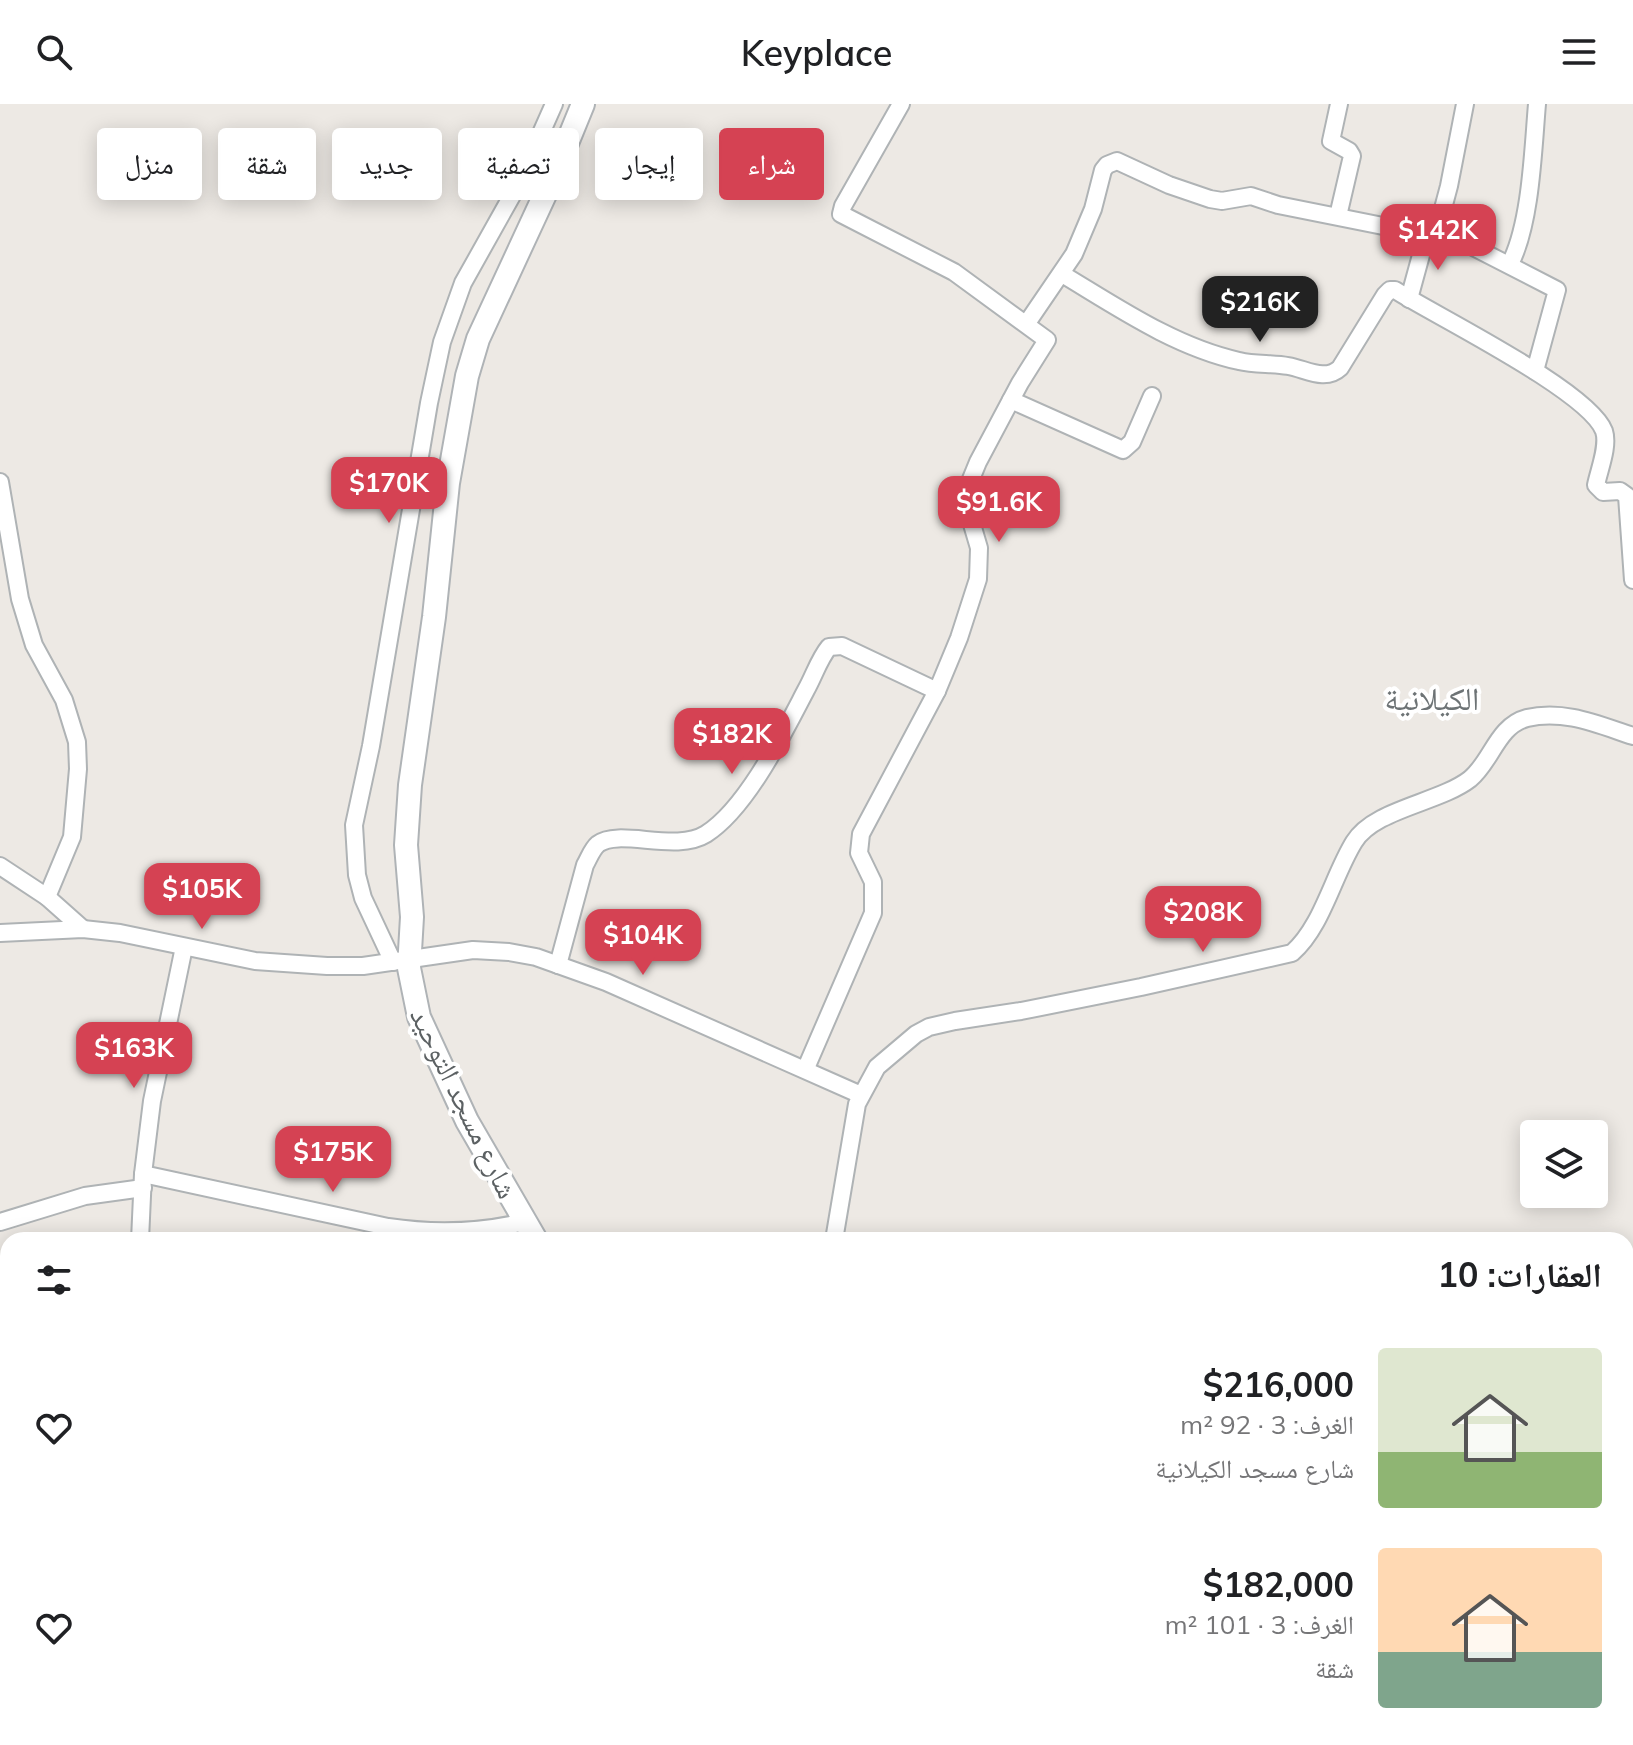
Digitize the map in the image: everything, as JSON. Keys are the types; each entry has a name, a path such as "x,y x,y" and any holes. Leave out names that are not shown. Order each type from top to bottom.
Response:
{"main road":[{"name":"شارع مسجد التوحيد","path":"530,1231 467,1121 413,1000 401,961 412,917 406,845 410,785 434,617 448,483 467,376 478,339 554,175 583,104"}],"street":[{"path":"401,961 363,898 357,875 354,825 371,746 429,403 442,342 463,283 519,183 554,104"},
{"path":"1338,216 1352,156 1331,141 1339,104"},
{"path":"1409,299 1449,186 1465,104"},
{"path":"1510,264 1521,231 1537,104"},
{"path":"806,1068 873,913 873,882 859,853 861,834 937,691 959,638 978,579 979,548 969,514 969,484 1011,400 1047,341 1027,323 954,272 841,214 896,105"},
{"path":"1027,323 1062,274 1084,232 1103,170 1111,162 1122,163 1169,185 1210,199 1222,201 1251,196 1267,202 1432,232 1510,264 1557,290 1535,371"},
{"path":"1062,274 1124,312 1221,357 1325,375 1340,368 1387,292 1395,290 1535,371 1564,391 1603,428 1605,442 1596,485 1603,492 1620,491 1627,496 1633,580"},
{"path":"1011,400 1123,450 1132,442 1152,396"},
{"path":"0,482 20,599 34,645 64,700 77,742 78,769 72,837 47,897"},
{"path":"558,965 585,865 592,852 599,844 617,839 690,840 718,824 743,798 786,728 829,647 842,646 937,691"},
{"path":"835,1232 850,1135 861,1095 877,1067 890,1054 929,1027 1141,987 1292,953 1307,936 1355,841 1380,821 1472,778 1504,732 1525,719 1571,717 1633,736"},
{"path":"0,866 47,897 83,929"},
{"path":"0,933 83,929 120,933 219,955 291,964 363,966 454,951 491,949 536,957 606,982 738,1042 806,1068 861,1095"},
{"path":"140,1232 152,1101 184,947"},
{"path":"0,1222 143,1181 424,1232 530,1231"}],"district":[{"name":"الكيلانية","path":"1432,699"}]}
